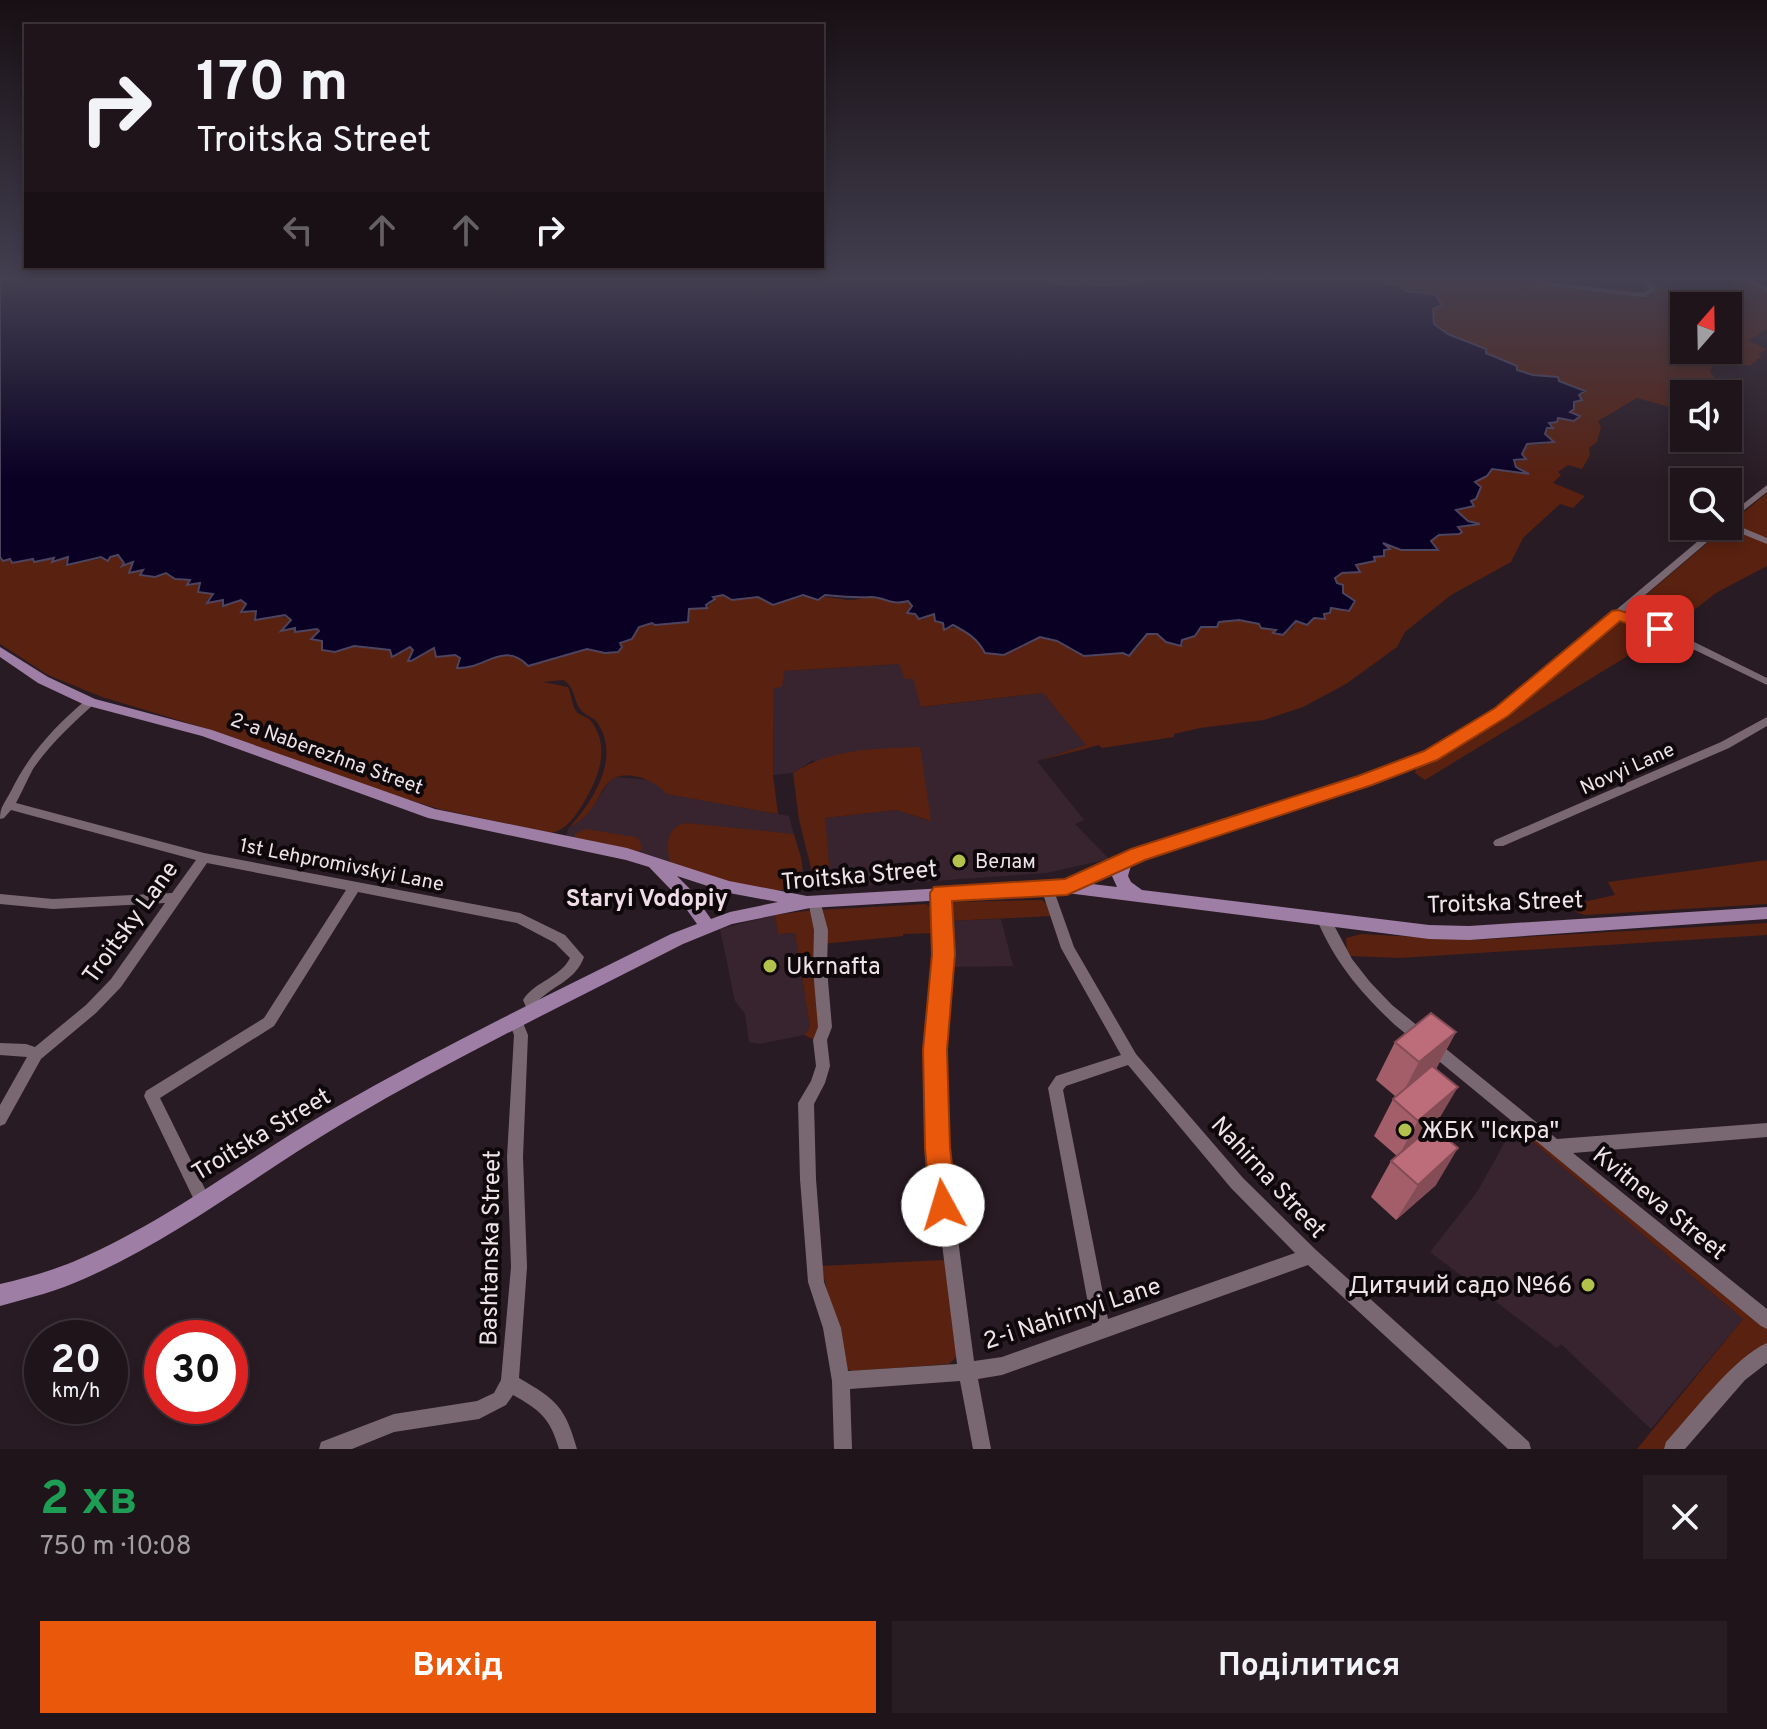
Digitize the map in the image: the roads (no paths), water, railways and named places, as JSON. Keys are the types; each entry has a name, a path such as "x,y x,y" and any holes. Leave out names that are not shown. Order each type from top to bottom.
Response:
{"main road":[{"name":"2-a Naberezhna Street","path":"2,655 43,680 90,702 207,733 433,814 651,861 729,887 812,902"},
{"path":"651,861 683,892 707,926"},
{"path":"1124,862 1120,876 1125,886 1137,895"},
{"name":"Troitska Street","path":"0,1295 41,1286 87,1266 133,1242 339,1116 525,1017 707,926 730,918 812,902 1067,887 1429,932 1469,933 1767,913"}],"street":[{"path":"1742,510 1767,488"},
{"path":"1742,529 1767,541"},
{"path":"1067,887 1219,827 1365,781 1430,756 1501,712 1705,540"},
{"path":"1618,614 1660,629 1767,682"},
{"path":"1756,675 1767,668"},
{"path":"0,815 11,806 19,784 45,744 90,702"},
{"name":"Novyi Lane","path":"1499,843 1725,745 1767,721"},
{"name":"1st Lehpromivskyi Lane","path":"11,806 204,858 516,916 560,939 575,951 577,960 568,973 535,993 525,1017"},
{"name":"Troitsky Lane","path":"0,1119 36,1055 91,1009 135,961 174,898 204,858"},
{"path":"202,1199 151,1096 269,1022 354,887"},
{"name":"Nahirna Street","path":"1047,888 1068,948 1131,1058 1237,1183 1310,1256 1522,1449"},
{"path":"941,893 944,954 935,1050 938,1148 946,1233 982,1449"},
{"path":"0,899 53,904 174,898"},
{"path":"812,902 821,930 820,969 825,1027 820,1040 823,1066 818,1083 806,1103 808,1179 816,1282 832,1328 841,1381 843,1449"},
{"name":"Kvitneva Street","path":"1324,920 1337,953 1365,988 1553,1147 1767,1320"},
{"name":"Bashtanska Street","path":"510,1383 519,1267 515,1157 521,1035 525,1017"},
{"path":"0,1049 16,1048 36,1055"},
{"path":"1101,1329 1055,1088 1061,1081 1131,1058"},
{"path":"1553,1147 1767,1130"},
{"name":"2-i Nahirnyi Lane","path":"841,1381 1002,1366 1310,1256"},
{"path":"1673,1449 1739,1374 1767,1352"},
{"path":"328,1449 358,1443 417,1418 479,1410 500,1399 510,1383 549,1406 560,1419 568,1449"}],"place":[{"name":"Велам","path":"959,861"},
{"name":"Ukrnafta","path":"770,966"},
{"name":"ЖБК \"Іскра\"","path":"1405,1130"},
{"name":"Дитячий садо №66","path":"1588,1285"}],"district":[{"name":"Staryi Vodopiy","path":"647,898"}]}
